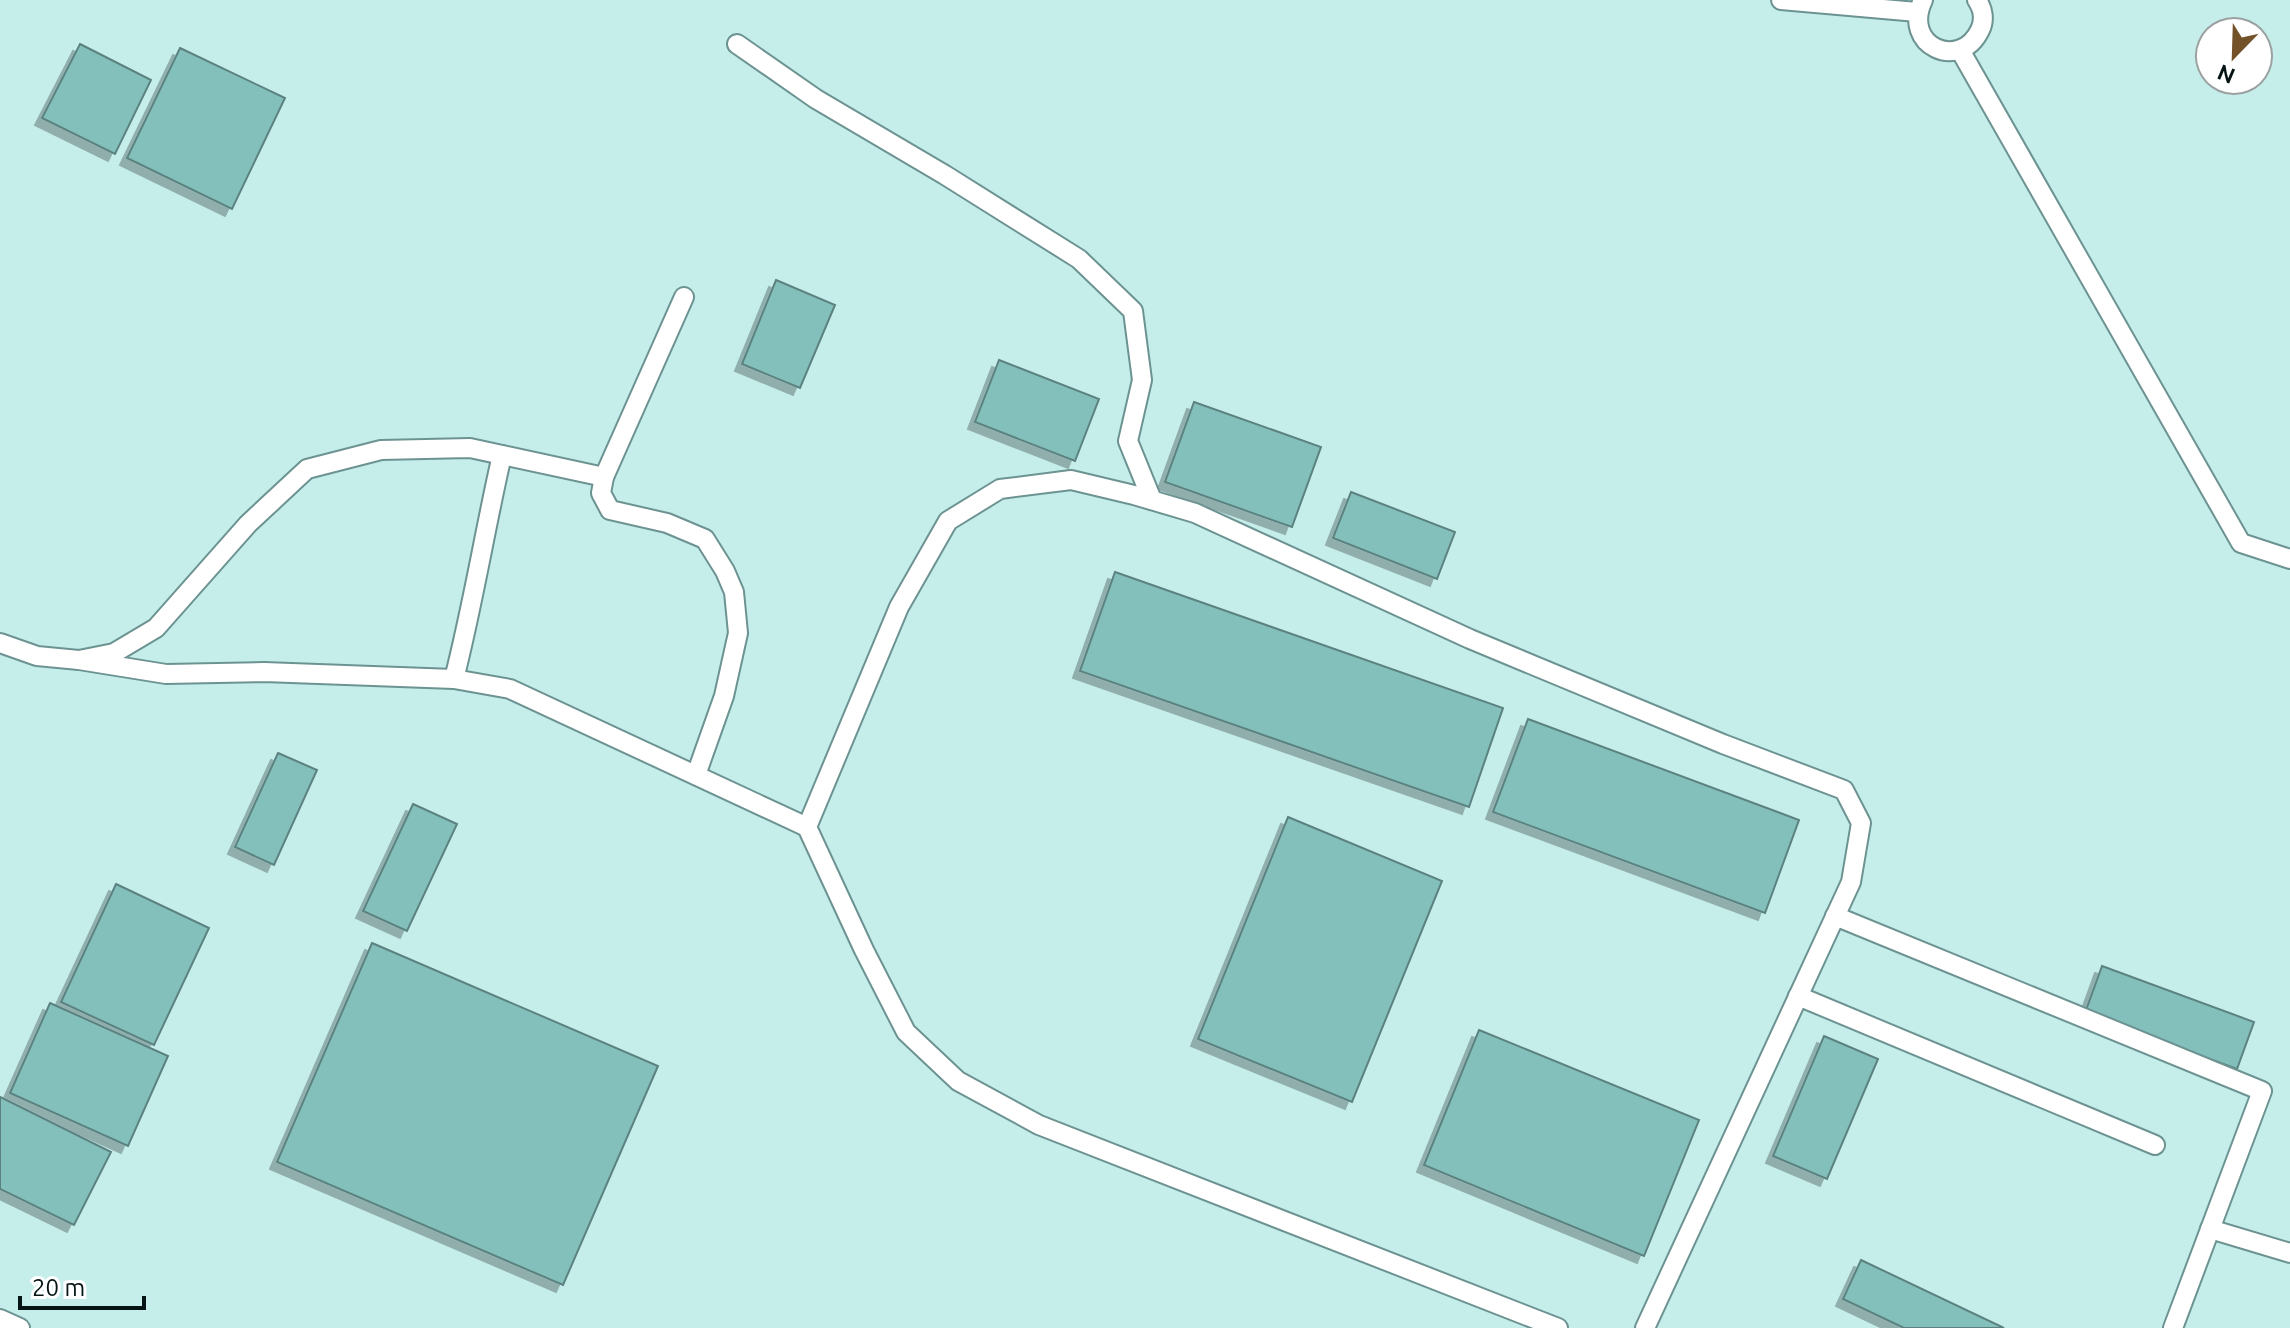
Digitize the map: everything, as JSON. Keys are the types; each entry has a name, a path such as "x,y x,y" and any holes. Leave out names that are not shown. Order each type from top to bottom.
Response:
{"lane":[{"path":"1781,0 1920,6 1918,28 1927,43 1943,51 1960,50 1975,41 1983,25 1982,8 1977,0"},
{"path":"737,44 816,99 1079,259 1133,311 1142,380 1128,441 1152,500"},
{"path":"1960,50 2241,543 2290,559"},
{"path":"684,297 604,477 601,493 610,510 667,523 705,539 734,592 738,633 724,696 696,775"},
{"path":"79,660 114,653 156,628 248,524 307,469 381,450 470,448 604,477"},
{"path":"454,679 502,455"},
{"path":"807,827 899,607 948,521 1000,489 1071,480 1195,513 1470,639 1723,744 1844,790 1861,823 1851,882 1645,1328"},
{"path":"0,643 37,656 166,674 264,672 454,679 510,689 807,827 906,1032 958,1081 1039,1125 1558,1328"},
{"path":"1835,916 2262,1091 2173,1328"},
{"path":"1798,996 2155,1145"},
{"path":"2210,1229 2290,1253"},
{"path":"0,1319 20,1328"}],"building":[{"path":"80,44 151,80 115,154 42,118"},
{"path":"180,48 285,98 232,209 127,158"},
{"path":"776,280 835,305 800,388 742,364"},
{"path":"999,360 1099,399 1075,461 975,422"},
{"path":"1194,402 1321,447 1292,527 1165,482"},
{"path":"1351,492 1455,532 1437,579 1333,538"},
{"path":"1115,572 1503,708 1469,807 1080,671"},
{"path":"1528,719 1799,820 1765,913 1493,812"},
{"path":"278,753 317,770 274,865 235,847"},
{"path":"413,804 457,824 407,931 363,911"},
{"path":"1288,817 1442,881 1352,1102 1198,1039"},
{"path":"116,884 209,928 154,1045 61,1002"},
{"path":"372,943 658,1066 563,1285 277,1162"},
{"path":"2102,966 2254,1022 2237,1069 2085,1013"},
{"path":"50,1003 168,1056 128,1146 10,1093"},
{"path":"1479,1030 1699,1120 1644,1256 1424,1165"},
{"path":"1824,1036 1878,1059 1827,1179 1773,1156"},
{"path":"0,1097 111,1152 74,1225 0,1189"},
{"path":"1861,1260 2004,1328 1904,1328 1843,1299"}]}
